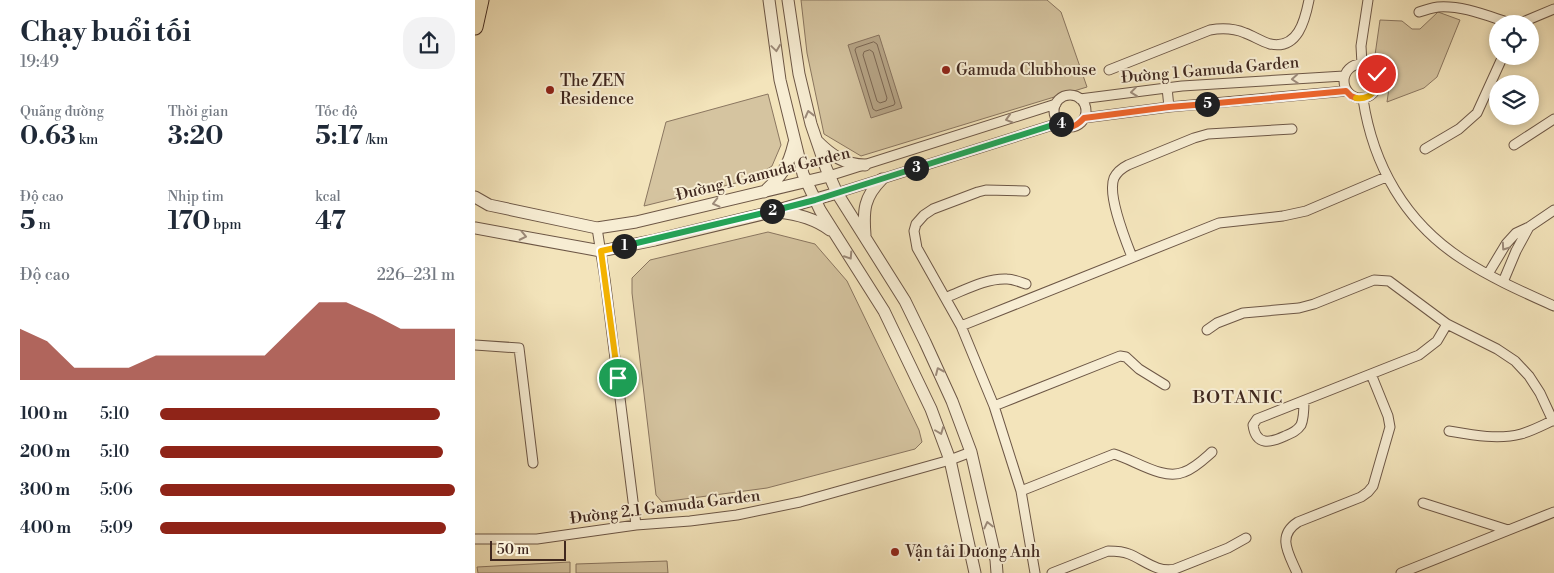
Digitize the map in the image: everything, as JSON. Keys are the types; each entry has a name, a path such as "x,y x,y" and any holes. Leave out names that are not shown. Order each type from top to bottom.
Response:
{"main road":[{"path":"475,27 481,0"}],"street":[{"path":"769,0 780,80 807,182 833,232 884,311 931,409 950,460 975,573"},
{"path":"788,0 799,74 815,139 837,193 905,301 955,408 971,452 996,560 997,573"},
{"path":"1109,70 1210,30 1222,28 1244,32 1272,44 1282,44 1291,40 1300,30 1309,0"},
{"path":"1361,64 1361,46 1368,0"},
{"path":"1419,12 1439,7 1465,10 1489,17"},
{"path":"1539,15 1554,9"},
{"path":"1361,64 1368,65 1373,69 1377,74 1378,81 1374,93 1363,99 1351,96 1343,84 1344,76 1348,69 1354,65 1361,64"},
{"path":"1425,150 1459,129 1477,113 1499,65"},
{"name":"Đường 1 Gamuda Garden","path":"1080,99 1167,88 1344,76"},
{"path":"1167,88 1169,107"},
{"name":"Đường 1 Gamuda Garden","path":"1084,118 1169,107 1346,91"},
{"path":"1065,96 1073,96 1080,99 1086,111 1084,118 1079,124 1073,127 1065,127 1059,123 1055,117 1055,104 1065,96"},
{"path":"1363,99 1366,121 1386,177 1421,226 1463,260 1503,282 1554,306"},
{"name":"Đường 1 Gamuda Garden","path":"475,197 489,205 597,228 636,222 829,176 1055,104"},
{"path":"1514,145 1554,119"},
{"path":"475,228 601,251 655,240 815,200 1059,123"},
{"path":"1132,257 1120,223 1112,186 1114,177 1121,169 1128,164 1208,134 1292,129"},
{"path":"815,139 839,159 855,165 865,165"},
{"path":"763,192 786,169 795,142"},
{"path":"961,326 1219,223 1283,216 1306,211 1386,177"},
{"path":"865,236 863,215 865,204 873,188 882,178"},
{"path":"1025,191 986,190 933,209 916,224 914,239 917,248 947,297 961,326 994,406 1021,491 1035,573"},
{"path":"1488,274 1505,244 1516,233 1529,227 1554,210"},
{"path":"771,212 796,214 815,220 833,232"},
{"path":"1503,282 1529,227"},
{"path":"597,228 609,305 636,525"},
{"path":"947,297 998,279 1009,279 1026,284"},
{"path":"1207,330 1217,323 1243,313 1299,308 1374,280 1389,280 1447,324 1497,349 1515,361 1529,376 1554,420 1522,434 1510,436 1467,434 1449,431"},
{"path":"1304,401 1301,424 1296,431 1273,441 1265,442 1258,439 1253,425 1257,419 1419,355 1437,341 1447,324"},
{"path":"475,345 519,348 533,463"},
{"path":"994,406 1120,356 1126,357 1139,369 1165,385"},
{"path":"1297,573 1285,539 1291,526 1361,496 1373,486 1390,427 1389,416 1371,374"},
{"name":"Đường 2.1 Gamuda Garden","path":"475,540 537,539 636,525 737,515 800,502 950,460 971,452"},
{"path":"1021,491 1114,454 1164,474 1175,475 1193,468 1212,452"},
{"path":"1423,503 1508,530"},
{"path":"1401,573 1554,512"},
{"path":"1052,573 1108,551 1129,554 1167,571 1228,548 1246,538"}],"shaded area":[{"name":"Gamuda Clubhouse","path":"801,0 1047,0 1061,12 1087,87 861,156 824,134 807,53"},
{"path":"1438,12 1460,20 1437,77 1424,88 1387,102 1391,74 1375,55 1380,20 1402,21 1412,29 1420,29"},
{"path":"768,94 781,145 772,166 752,179 644,206 666,122"},
{"path":"768,232 815,244 847,281 919,430 922,442 915,449 767,488 662,502 656,495 632,293 632,278 650,260"},
{"path":"667,561 668,573 576,573 576,564"},
{"path":"570,562 570,573 478,573 477,567"}],"water":[{"path":"879,35 902,108 871,118 848,45"}],"place":[{"name":"Gamuda Clubhouse","path":"946,70"},
{"name":"The ZEN Residence","path":"550,90"},
{"name":"Vận tải Dương Anh","path":"895,552"}],"district":[{"name":"BOTANIC","path":"1238,397"}],"route":[{"path":"618,378 601,251 771,212 1059,123 1065,127 1073,127 1084,118 1169,107 1346,91 1351,96 1363,99 1374,93 1378,81 1377,74"}]}
